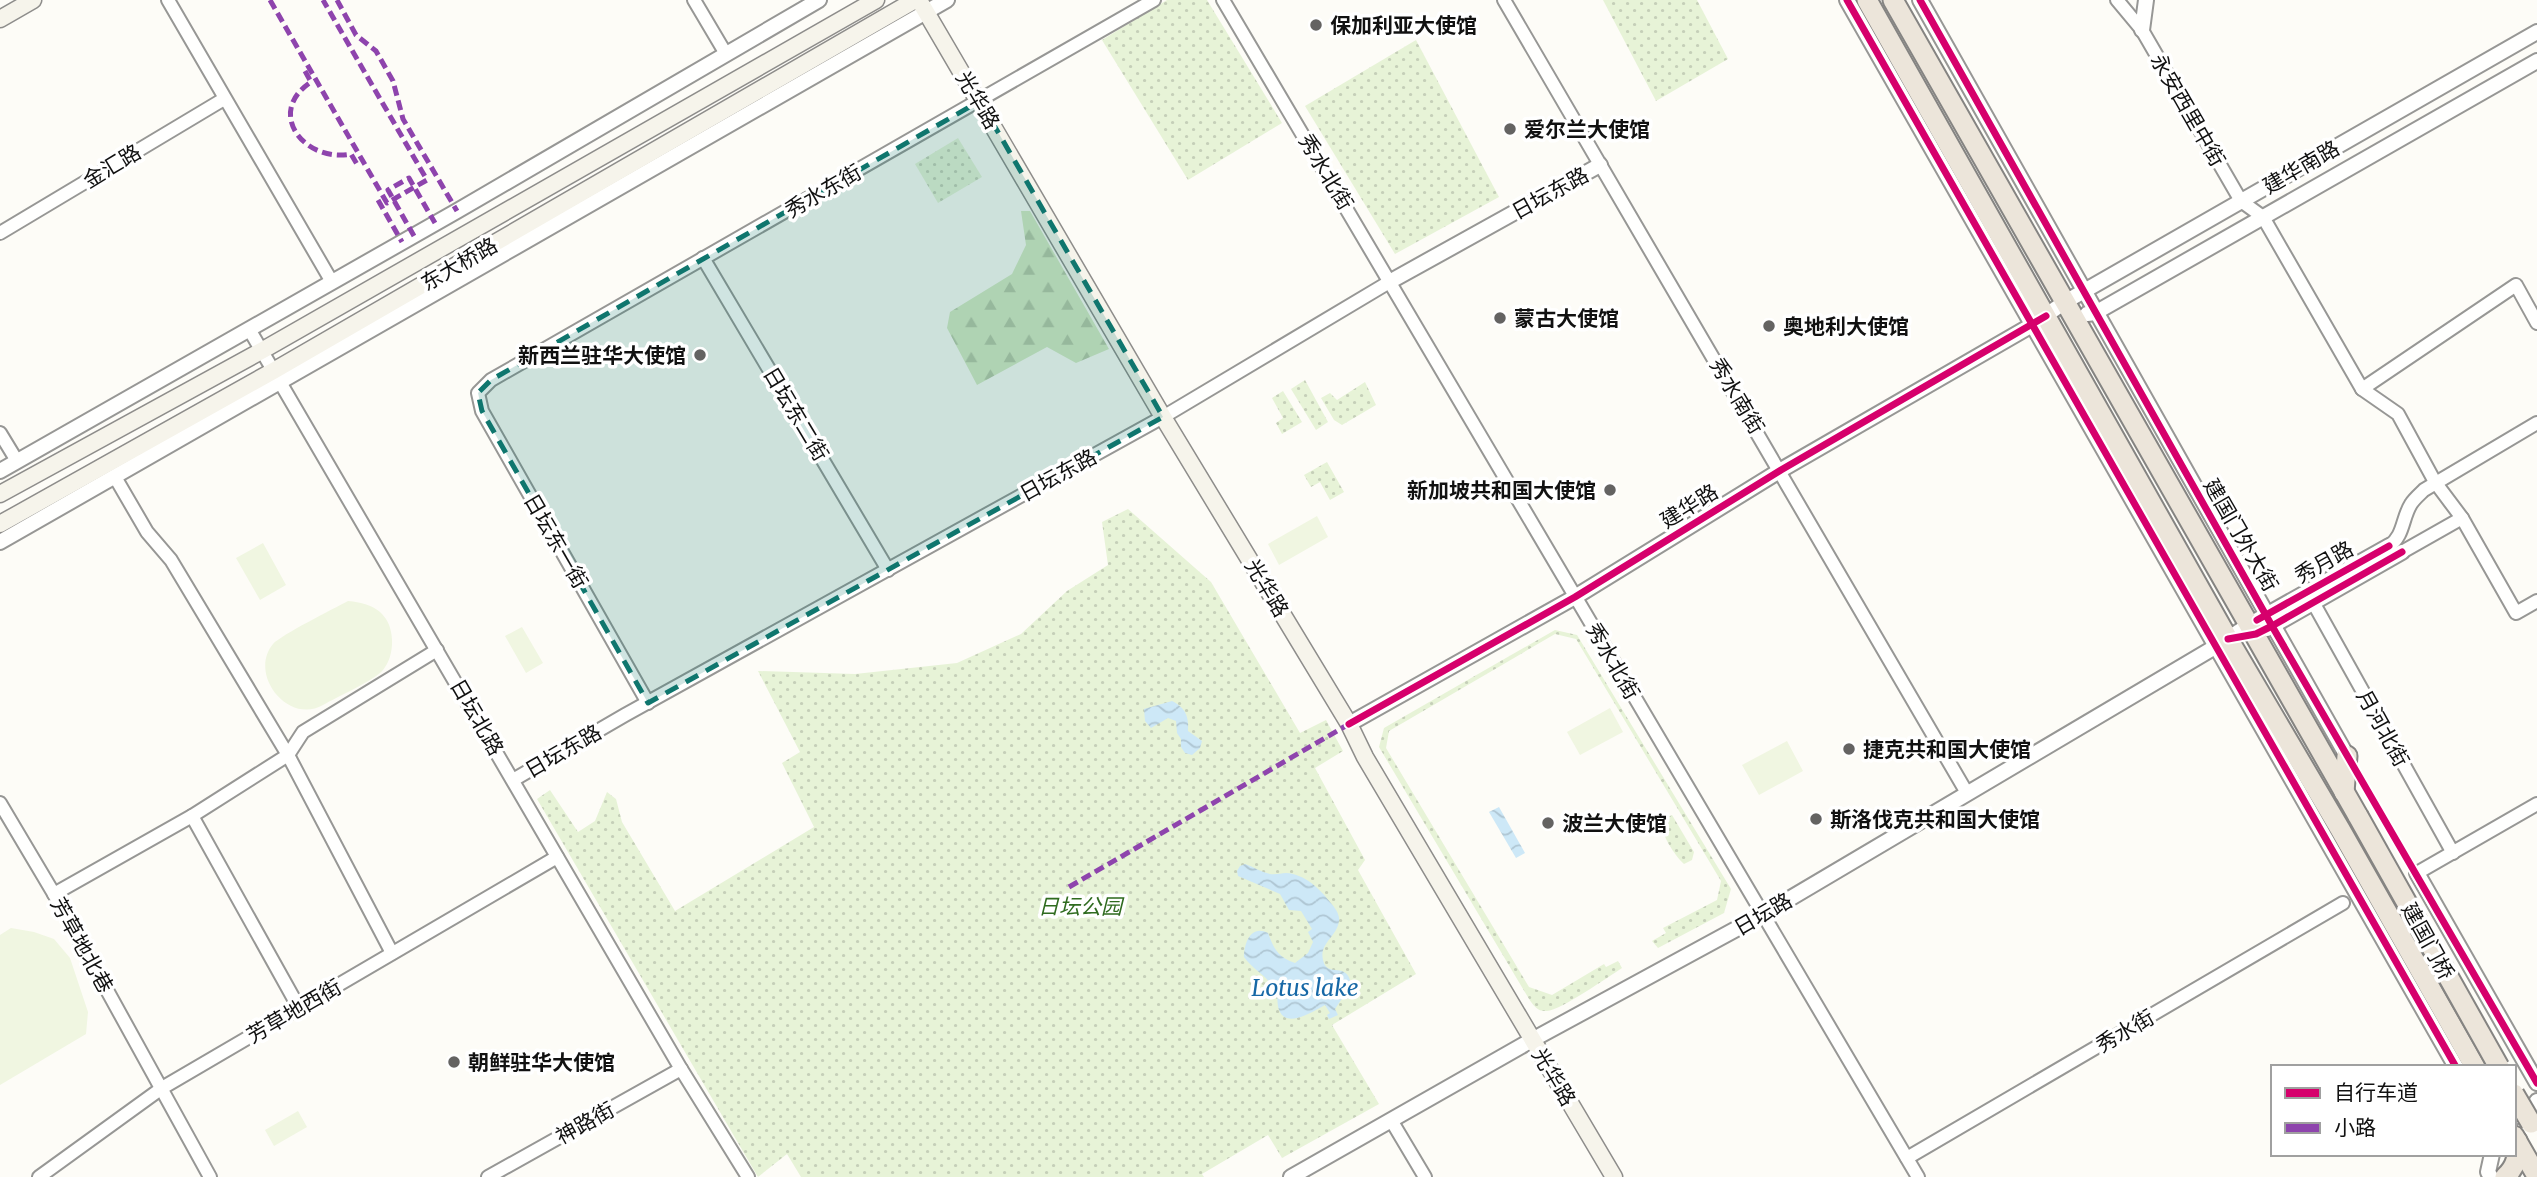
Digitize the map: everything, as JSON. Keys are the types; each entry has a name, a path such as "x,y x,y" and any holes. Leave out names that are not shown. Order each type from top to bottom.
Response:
{"highway":[{"path":"1867,0 2039,321 2222,643"},
{"name":"建国门外大街","path":"1893,0 2069,309 2261,625 2358,816"},
{"name":"建国门桥","path":"2222,643 2340,829 2474,1065"},
{"path":"2344,792 2347,756"},
{"name":"建国门桥","path":"2358,816 2498,1065"},
{"path":"2516,1100 2537,1176"},
{"path":"2491,1176 2512,1171 2525,1127"}],"main road":[{"path":"0,19 33,0"},
{"name":"东大桥路","path":"0,494 263,350 876,0"},
{"name":"东大桥路","path":"0,524 277,376 919,4"},
{"name":"光华路","path":"919,4 980,101 1163,417 1349,724 1365,757 1614,1177"}],"street":[{"path":"168,0 332,282"},
{"path":"694,0 726,54"},
{"path":"0,471 819,0"},
{"path":"919,4 947,0"},
{"name":"秀水东街","path":"491,380 1154,0"},
{"name":"秀水北街","path":"1223,0 1917,1177"},
{"name":"秀水南街","path":"1504,0 1968,793"},
{"path":"1847,0 2039,321 2069,309"},
{"name":"建国门外大街","path":"1920,0 2095,313 2261,625 2347,756"},
{"name":"永安西里中街","path":"2117,0 2142,30 2241,201 2263,217"},
{"path":"2142,30 2146,0"},
{"name":"建华南路","path":"2069,309 2084,293 2537,32"},
{"name":"建华南路","path":"2069,309 2095,313 2537,61"},
{"name":"金汇路","path":"0,233 224,99"},
{"name":"日坛东路","path":"513,780 648,702 1163,417 1391,281 1600,165"},
{"path":"2263,217 2362,389 2398,414 2435,482 2462,518 2515,613 2537,601"},
{"name":"日坛东二街","path":"703,258 888,570"},
{"path":"2362,389 2516,285 2537,323"},
{"name":"建华路","path":"1349,724 1575,597 1781,470 2039,321"},
{"name":"日坛北路","path":"249,329 681,1069 748,1177"},
{"path":"0,542 115,477 277,376"},
{"name":"日坛东一街","path":"491,380 478,393 482,411 648,702"},
{"path":"2395,549 2411,504 2435,482 2537,423"},
{"path":"82,425 117,429"},
{"path":"0,433 17,461"},
{"path":"115,477 147,532 171,560 288,755 392,953"},
{"name":"秀月路","path":"2261,625 2395,549 2462,518"},
{"name":"秀月路","path":"2222,643 2314,604 2395,549"},
{"name":"月河北街","path":"2314,604 2453,853"},
{"path":"2222,643 2455,1065"},
{"name":"日坛路","path":"1291,1177 1532,1040 1762,915 2222,643"},
{"path":"54,894 192,816 288,755 303,732 438,650"},
{"name":"芳草地北巷","path":"0,803 54,894 210,1177"},
{"path":"2537,804 2417,873 2537,1083"},
{"path":"192,816 299,1008"},
{"name":"芳草地西街","path":"39,1177 162,1088 557,857"},
{"name":"秀水街","path":"1906,1158 2343,903"},
{"name":"神路街","path":"488,1177 681,1069"},
{"path":"2525,1127 2537,1101"},
{"path":"1391,1120 1425,1177"},
{"path":"2491,1176 2492,1156"}],"highlighted area":[{"path":"980,101 1163,417 648,703 482,411 478,393 491,380"}],"green space":[{"path":"1167,0 1207,0 1282,123 1188,180 1102,40"},
{"path":"1603,0 1697,0 1728,59 1656,101"},
{"path":"1416,40 1499,197 1395,254 1305,106"},
{"path":"958,138 982,177 938,203 915,164"},
{"path":"1021,211 1030,211 1109,349 1076,363 1047,347 977,385 947,328 950,312 1012,274 1026,245"},
{"path":"1305,380 1328,422 1316,430 1291,389"},
{"path":"1365,382 1376,405 1342,425 1334,420 1321,398 1330,393 1337,400"},
{"path":"1283,391 1302,422 1282,434 1276,423 1283,418 1272,398"},
{"path":"1327,462 1344,492 1330,500 1320,482 1311,487 1304,475"},
{"name":"日坛公园","path":"1128,509 1211,582 1300,733 1326,720 1343,751 1315,768 1365,860 1358,870 1416,974 1332,1025 1379,1104 1282,1158 1268,1135 1202,1174 1204,1177 801,1177 787,1154 758,1177 537,799 550,790 578,832 595,821 607,792 616,799 622,822 675,911 814,827 782,763 800,752 758,671 855,674 957,663 1021,634 1067,591 1108,565 1102,522"},
{"path":"1317,516 1328,537 1279,565 1268,544"},
{"path":"263,543 286,585 260,600 236,558"},
{"path":"348,601 374,608 386,619 392,638 387,665 372,679 323,705 310,709 297,708 285,702 269,682 265,669 273,644"},
{"path":"522,627 543,663 526,673 505,636"},
{"path":"1555,630 1577,635 1731,889 1724,913 1658,948 1652,941 1666,933 1663,928 1717,900 1721,881 1576,639 1555,634 1389,731 1386,748 1529,987 1552,995 1604,964 1606,967 1618,961 1622,968 1573,999 1554,1009 1541,1011 1529,999 1379,747 1384,728"},
{"path":"1610,708 1623,732 1580,755 1567,732"},
{"path":"1787,741 1803,771 1759,795 1742,765"},
{"path":"1672,815 1694,852 1692,860 1684,864 1669,844 1661,826 1660,821"},
{"path":"11,928 54,939 70,958 88,1012 86,1034 0,1085 0,935"},
{"path":"298,1111 307,1127 274,1146 265,1130"}],"water":[{"path":"1172,701 1186,713 1188,731 1202,741 1200,748 1192,755 1185,753 1181,747 1176,721 1168,718 1151,728 1145,721 1144,709"},
{"path":"1499,807 1525,853 1516,858 1489,812"},
{"name":"Lotus lake","path":"1245,864 1270,874 1286,873 1306,879 1322,892 1337,911 1338,927 1322,954 1325,966 1346,973 1351,985 1335,1009 1338,1015 1329,1019 1327,1015 1330,1013 1325,1005 1301,1017 1284,1017 1272,985 1244,957 1247,941 1257,931 1268,933 1277,952 1295,963 1308,953 1313,942 1308,932 1312,929 1301,911 1289,910 1280,894 1238,876 1237,871"}],"marked path":[{"path":"270,0 387,203 427,180 323,0"},
{"path":"337,0 356,35 376,51 393,81 403,119 457,211"},
{"path":"305,71 311,82 298,94 291,107 291,120 296,133 318,151 334,155 351,154 358,166"},
{"path":"414,236 388,190 409,178 435,223"},
{"path":"378,200 402,242"},
{"path":"1069,887 1349,724"}],"cycle path":[{"path":"1847,0 2455,1065"},
{"path":"1920,0 2272,626 2537,1083"},
{"path":"1349,724 1575,597 1781,470 2046,316"},
{"path":"2257,620 2389,546"},
{"path":"2228,639 2256,634 2402,552"}],"place":[{"name":"保加利亚大使馆","path":"1316,25"},
{"name":"爱尔兰大使馆","path":"1510,129"},
{"name":"蒙古大使馆","path":"1500,318"},
{"name":"奥地利大使馆","path":"1769,326"},
{"name":"新西兰驻华大使馆","path":"700,355"},
{"name":"新加坡共和国大使馆","path":"1610,490"},
{"name":"捷克共和国大使馆","path":"1849,749"},
{"name":"斯洛伐克共和国大使馆","path":"1816,819"},
{"name":"波兰大使馆","path":"1548,823"},
{"name":"朝鲜驻华大使馆","path":"454,1062"}]}
